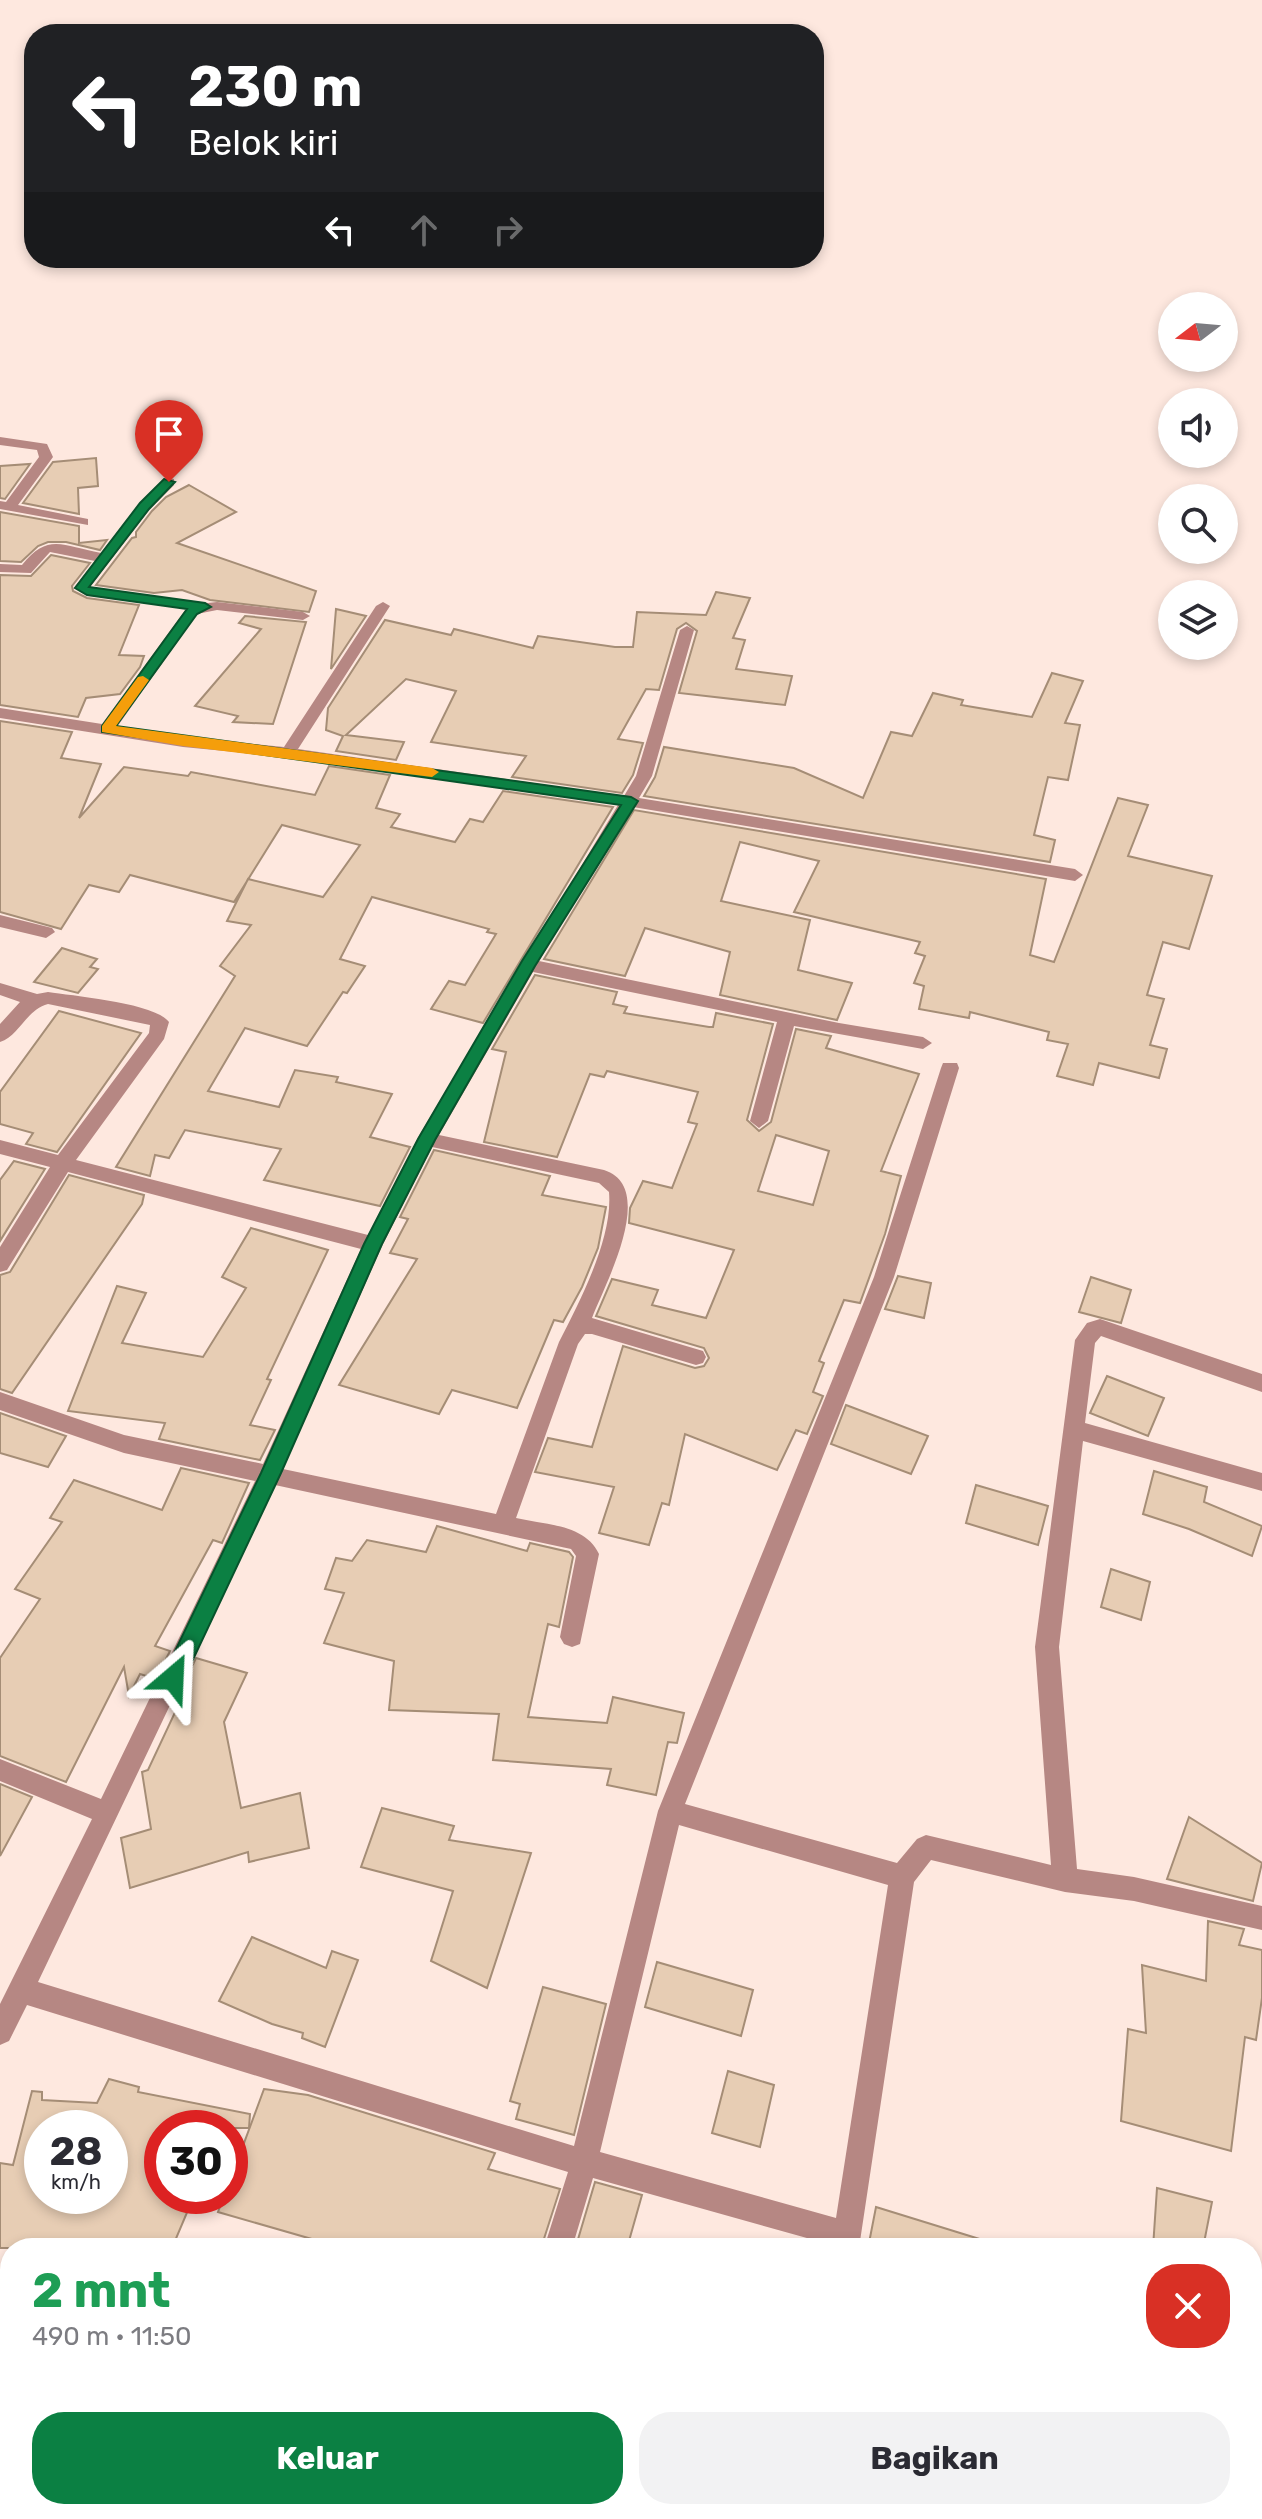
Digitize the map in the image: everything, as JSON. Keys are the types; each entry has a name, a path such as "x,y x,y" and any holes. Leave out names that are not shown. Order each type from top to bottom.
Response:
{"street":[{"path":"0,441 42,447 46,457 5,505 83,522"},
{"path":"169,482 102,558 81,588 205,607 303,616"},
{"path":"0,568 26,570 41,551 49,548 102,558"},
{"path":"288,752 383,606"},
{"path":"107,729 192,611 205,607"},
{"path":"0,2032 271,1473 373,1244 427,1139 528,965 644,776 687,630"},
{"path":"0,713 183,742 288,752 631,801 1075,875"},
{"path":"0,921 46,932"},
{"path":"528,965 923,1043"},
{"path":"0,989 34,1000 63,1000 148,1016 160,1022 158,1034 63,1163 0,1264"},
{"path":"0,1036 23,1007 34,1000"},
{"path":"759,1121 787,1018"},
{"path":"561,2238 584,2163 670,1811 884,1277 950,1068"},
{"path":"427,1139 604,1177 615,1183 619,1192 618,1217 503,1524"},
{"path":"0,1147 373,1244"},
{"path":"579,1326 592,1326 696,1357"},
{"path":"1065,1880 1047,1647 1085,1340 1094,1329 1100,1327 1262,1383"},
{"path":"0,1401 124,1444 578,1541 588,1554 572,1637"},
{"path":"1074,1429 1262,1482"},
{"path":"0,1770 107,1813"},
{"path":"670,1811 902,1877"},
{"path":"847,2238 902,1877 926,1847 1065,1880 1134,1889 1262,1918"},
{"path":"20,1990 833,2238"}],"building":[{"path":"96,458 98,486 78,488 79,514 23,503 53,462"},
{"path":"30,464 5,499 0,498 0,466"},
{"path":"189,485 236,512 177,543 316,591 309,612 210,600 182,590 154,593 96,585 132,538 136,537 136,532 152,511 166,497"},
{"path":"0,512 79,526 79,543 107,540 100,550 66,542 48,542 38,546 21,562 0,561"},
{"path":"51,555 90,563 72,586 73,591 87,598 139,605 119,655 144,656 140,667 120,694 86,698 78,717 0,705 0,575 31,576"},
{"path":"716,592 750,598 733,638 745,640 736,669 792,676 785,705 679,693 697,631 686,623 677,629 659,690 646,689 618,739 643,743 633,775 622,793 512,777 526,756 431,742 456,691 406,679 346,735 404,742 396,760 336,751 343,736 326,730 328,708 385,620 451,635 454,629 533,648 538,636 633,647 637,612 706,615"},
{"path":"336,609 366,616 331,669"},
{"path":"245,616 306,622 273,724 233,722 238,716 195,706 261,629 239,623"},
{"path":"1052,673 1083,681 1065,723 1080,725 1068,780 1048,777 1034,835 1055,840 1050,862 644,796 655,777 664,747 794,768 863,798 891,732 912,736 933,693 963,700 961,705 1032,717"},
{"path":"0,721 72,732 61,758 101,764 79,818 124,767 188,776 191,772 315,795 329,766 390,775 376,808 400,814 391,827 455,842 470,819 483,822 503,791 613,807 483,1023 431,1009 449,981 465,985 496,934 487,932 489,929 372,897 340,959 365,966 347,993 343,992 307,1046 245,1028 208,1091 279,1107 295,1070 338,1077 336,1082 392,1094 370,1137 410,1147 380,1206 264,1180 281,1149 185,1130 169,1158 155,1155 150,1176 116,1167 235,976 220,966 251,925 227,921 247,882 234,902 130,875 119,892 89,885 61,929 0,912","holes":["282,825 360,845 323,897 248,879"]},
{"path":"1118,798 1148,805 1128,856 1212,876 1189,949 1163,942 1147,995 1164,999 1150,1045 1167,1049 1159,1078 1099,1063 1093,1085 1057,1076 1068,1044 1047,1040 1049,1032 970,1012 969,1018 919,1009 924,986 914,983 925,956 915,953 920,942 794,912 819,861 740,842 721,901 810,920 798,970 852,983 837,1020 720,995 730,952 645,928 625,976 544,959 634,810 1046,879 1030,955 1054,962"},
{"path":"62,948 97,959 90,967 98,969 78,993 34,982"},
{"path":"535,975 617,992 613,1004 627,1007 624,1013 709,1027 713,1027 716,1013 773,1024 747,1120 759,1131 771,1122 796,1029 831,1036 826,1048 919,1074 881,1171 901,1176 885,1234 860,1303 844,1300 819,1361 824,1363 813,1392 823,1396 807,1434 796,1430 777,1470 685,1434 669,1505 662,1503 649,1545 599,1533 614,1487 535,1472 548,1438 592,1447 623,1346 695,1368 704,1366 709,1358 704,1348 596,1316 612,1279 658,1290 652,1305 706,1318 734,1250 629,1223 630,1208 643,1181 672,1188 697,1124 688,1122 698,1092 607,1071 604,1077 590,1074 557,1157 484,1142 506,1052 492,1049","holes":["776,1135 829,1151 813,1205 758,1191"]},
{"path":"59,1011 141,1033 57,1152 26,1144 33,1133 0,1124 0,1092"},
{"path":"434,1150 550,1176 542,1195 606,1207 598,1248 582,1287 563,1322 554,1320 517,1408 452,1390 439,1414 339,1385 417,1259 390,1253 408,1219 400,1217"},
{"path":"14,1161 45,1169 0,1241 0,1180"},
{"path":"69,1175 144,1195 142,1204 12,1393 0,1389 0,1275 10,1272"},
{"path":"251,1228 328,1250 267,1379 271,1380 250,1425 275,1430 260,1460 159,1439 165,1423 68,1411 117,1286 146,1293 122,1343 203,1357 246,1288 222,1277"},
{"path":"898,1276 931,1283 924,1318 885,1309"},
{"path":"1091,1277 1131,1290 1121,1323 1079,1312"},
{"path":"1107,1376 1164,1398 1148,1436 1090,1413"},
{"path":"846,1405 928,1436 911,1474 831,1444"},
{"path":"0,1413 66,1436 48,1467 0,1453"},
{"path":"181,1468 249,1483 222,1543 213,1540 155,1646 170,1651 156,1679 140,1674 129,1696 124,1667 66,1782 0,1756 0,1658 40,1599 15,1589 62,1522 50,1518 74,1480 162,1510"},
{"path":"1154,1471 1207,1487 1204,1502 1262,1526 1252,1556 1189,1529 1143,1514"},
{"path":"976,1485 1048,1506 1038,1545 966,1523"},
{"path":"437,1526 527,1551 530,1543 569,1552 573,1557 559,1627 548,1624 528,1717 607,1723 613,1697 684,1713 677,1743 668,1742 656,1795 607,1785 611,1769 493,1760 499,1714 389,1710 394,1661 324,1643 344,1593 325,1589 336,1558 352,1561 367,1540 426,1552"},
{"path":"1111,1569 1150,1582 1141,1620 1101,1607"},
{"path":"196,1658 247,1673 224,1722 241,1808 300,1793 309,1848 249,1862 248,1852 130,1888 121,1838 151,1829 142,1772 148,1770 186,1689 182,1688"},
{"path":"0,1784 32,1797 0,1856"},
{"path":"382,1808 454,1826 449,1840 531,1853 487,1988 431,1961 453,1891 361,1867"},
{"path":"1189,1817 1262,1863 1253,1901 1167,1879"},
{"path":"1208,1921 1244,1929 1239,1945 1262,1950 1262,1998 1256,2040 1245,2037 1231,2151 1121,2121 1128,2029 1146,2033 1142,1965 1206,1981"},
{"path":"252,1937 326,1968 332,1951 358,1960 325,2047 302,2038 303,2033 272,2024 219,2001"},
{"path":"657,1962 753,1990 741,2036 645,2007"},
{"path":"543,1987 606,2004 574,2135 516,2119 520,2104 510,2101"},
{"path":"728,2071 774,2085 760,2147 712,2133"},
{"path":"109,2079 139,2087 138,2092 230,2110 144,2110 144,2214 186,2214 176,2238 0,2238 0,2163 13,2165 24,2122 24,2214 128,2214 128,2110 27,2110 32,2091 42,2092 42,2100 97,2103"},
{"path":"264,2089 308,2095 495,2153 488,2169 560,2189 544,2238 308,2238 225,2214 248,2214 248,2132"},
{"path":"595,2182 642,2195 630,2238 578,2238"},
{"path":"1157,2188 1212,2202 1205,2238 1154,2238"},
{"path":"876,2207 976,2238 870,2238"}],"slow traffic":[{"path":"143,680 107,729 183,742 288,752 432,772"}],"route":[{"path":"169,482 145,506 81,588 205,607 192,611 107,729 183,742 288,752 631,801 528,965 427,1139 373,1244 271,1473 173,1678"}]}
